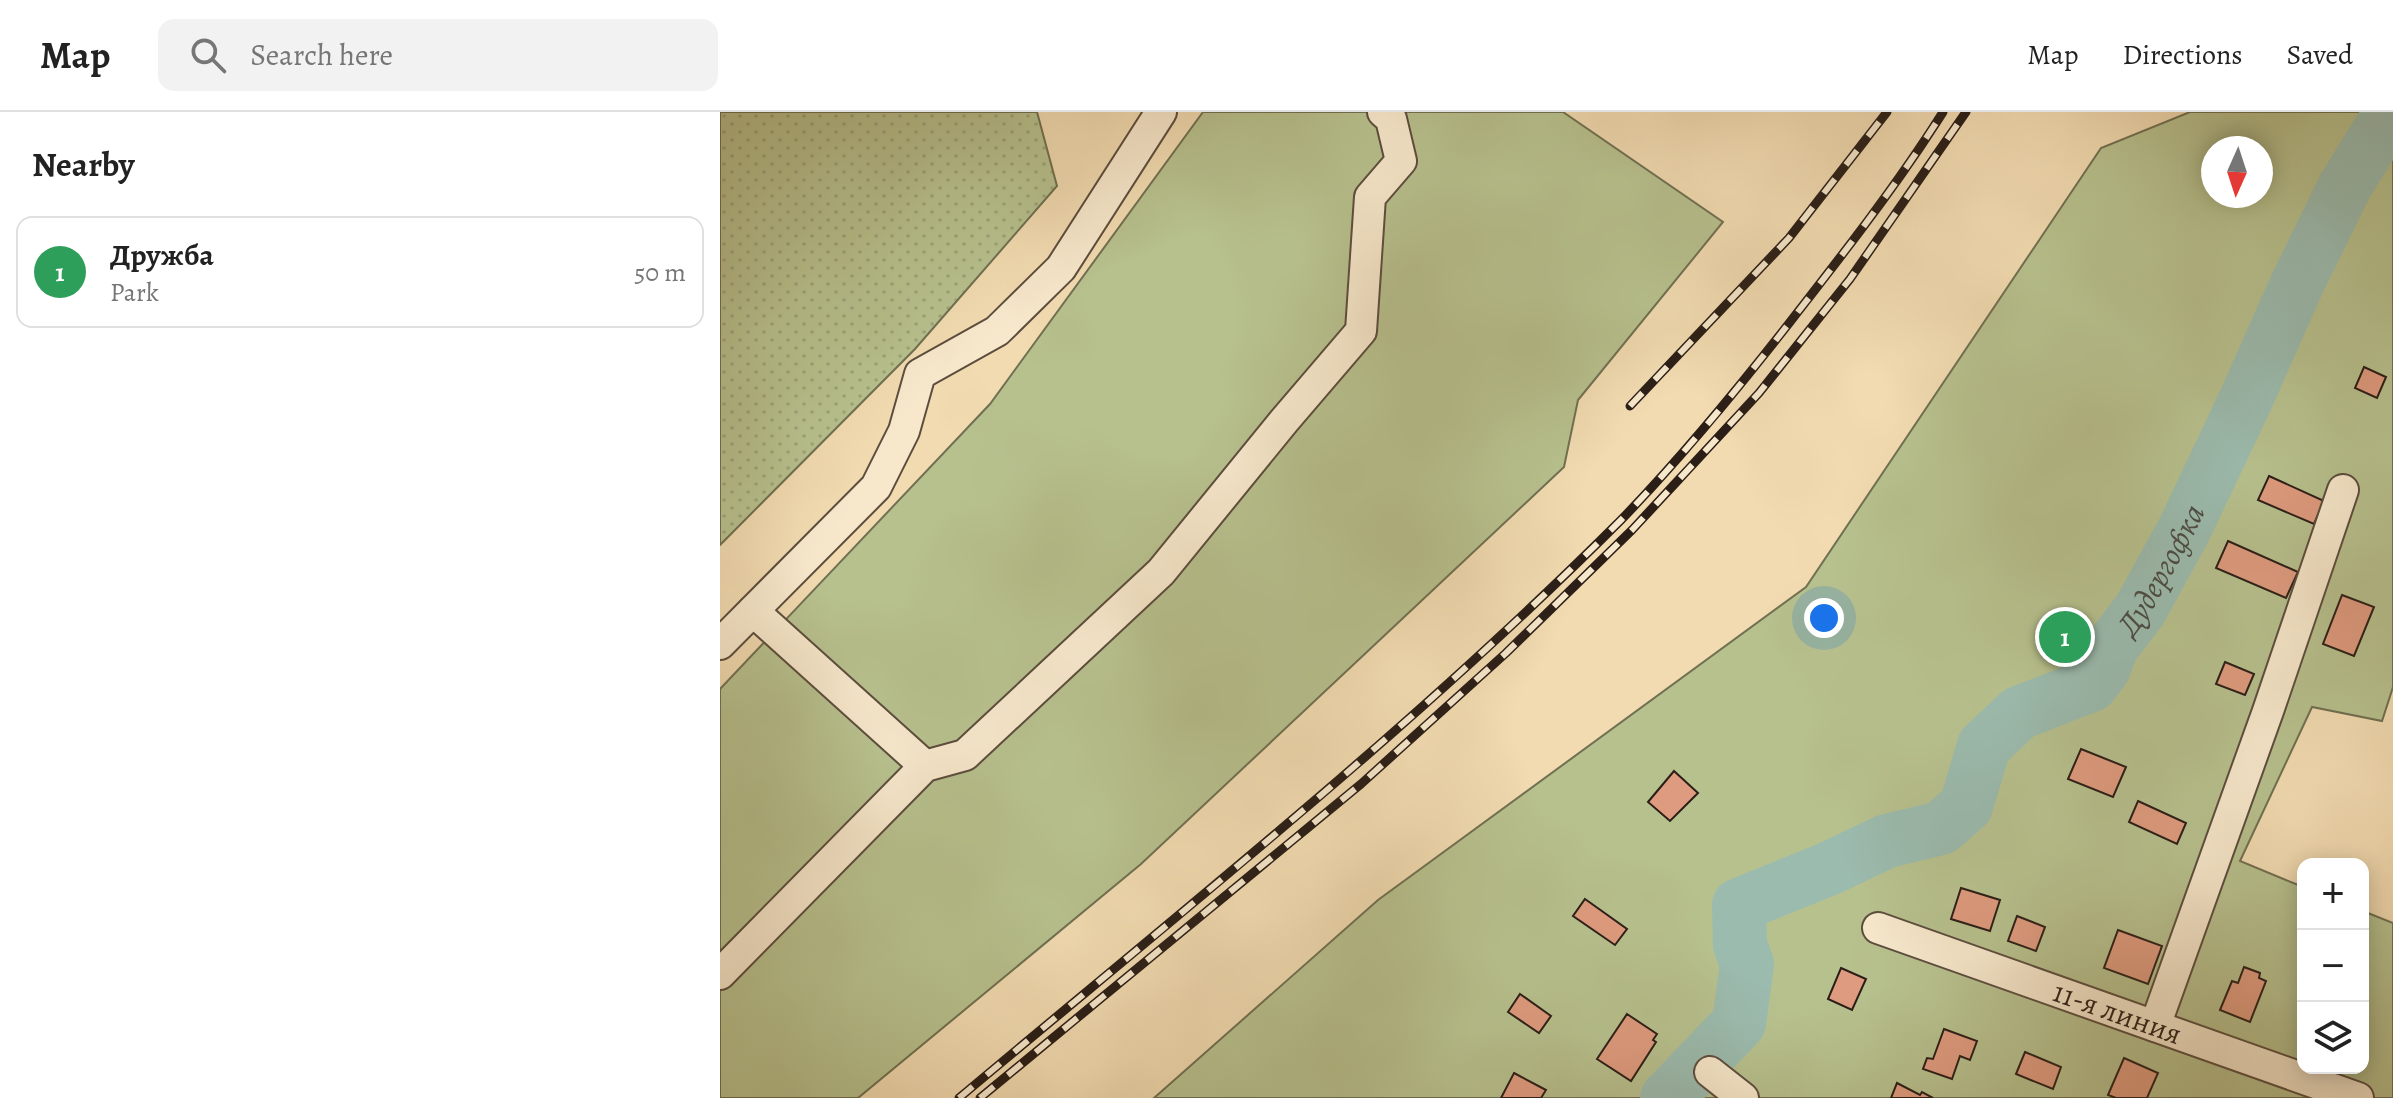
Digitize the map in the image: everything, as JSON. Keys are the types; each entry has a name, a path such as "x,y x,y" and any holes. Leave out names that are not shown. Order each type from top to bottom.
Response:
{"street":[{"path":"720,644 876,487 904,431 920,374 997,331 1061,268 1161,112"},
{"path":"720,974 925,766 965,755 1161,572 1361,331 1370,197 1401,161 1391,119 1383,112"},
{"path":"2155,1026 2343,490"},
{"path":"753,611 925,766"},
{"name":"11-я линия","path":"1878,928 2358,1098"},
{"path":"1710,1072 1743,1098"}],"green space":[{"path":"720,112 1037,112 1057,186 915,349 720,545"},
{"path":"1203,112 1563,112 1723,222 1578,400 1564,467 1141,864 858,1098 720,1098 720,689 990,404"},
{"path":"2190,112 2393,112 2393,687 2382,721 2312,707 2240,861 2297,885 2297,1074 2369,1074 2369,913 2393,923 2393,1098 1154,1098 1378,900 1806,587 2101,148"}],"building":[{"path":"2364,367 2386,377 2377,398 2355,388"},
{"path":"2269,476 2324,501 2314,524 2258,500"},
{"path":"2228,541 2298,572 2286,598 2216,568"},
{"path":"2342,595 2374,607 2354,656 2323,644"},
{"path":"2225,662 2254,674 2245,695 2216,684"},
{"path":"2081,749 2126,767 2113,797 2068,779"},
{"path":"1674,771 1698,793 1670,821 1648,802"},
{"path":"2138,801 2186,823 2177,844 2129,822"},
{"path":"1961,888 2000,900 1990,931 1951,919"},
{"path":"1585,899 1627,929 1615,945 1573,916"},
{"path":"2017,916 2045,927 2036,951 2008,941"},
{"path":"2118,930 2162,946 2148,984 2104,968"},
{"path":"2244,967 2260,973 2259,978 2266,981 2250,1022 2220,1010 2232,981 2238,983"},
{"path":"1841,968 1866,979 1852,1010 1828,999"},
{"path":"1520,994 1551,1016 1539,1033 1508,1012"},
{"path":"1627,1014 1657,1034 1653,1040 1656,1042 1631,1081 1597,1059"},
{"path":"1944,1029 1977,1041 1970,1060 1960,1056 1952,1079 1923,1069 1927,1058 1933,1059"},
{"path":"2025,1052 2061,1067 2053,1089 2016,1074"},
{"path":"2124,1058 2158,1073 2147,1098 2108,1095"},
{"path":"1514,1073 1546,1090 1541,1098 1501,1098"},
{"path":"1897,1083 1920,1095 1922,1092 1933,1098 1891,1098"}],"waterway":[{"name":"Дудергофка","path":"1667,1098 1739,1023 1747,964 1740,945 1739,905 1887,841 1941,828 1966,806 1984,746 2019,713 2091,685 2104,668 2111,648 2140,610 2184,530 2345,186 2391,112"}],"railway":[{"path":"1630,406 1789,238 1887,112"},
{"path":"959,1098 1380,744 1543,596 1621,520 1687,448 1770,347 1869,219 1943,112"},
{"path":"980,1098 1361,784 1506,653 1632,530 1759,393 1850,279 1966,112"}],"place":[{"name":"Дружба","path":"2065,637"}]}
